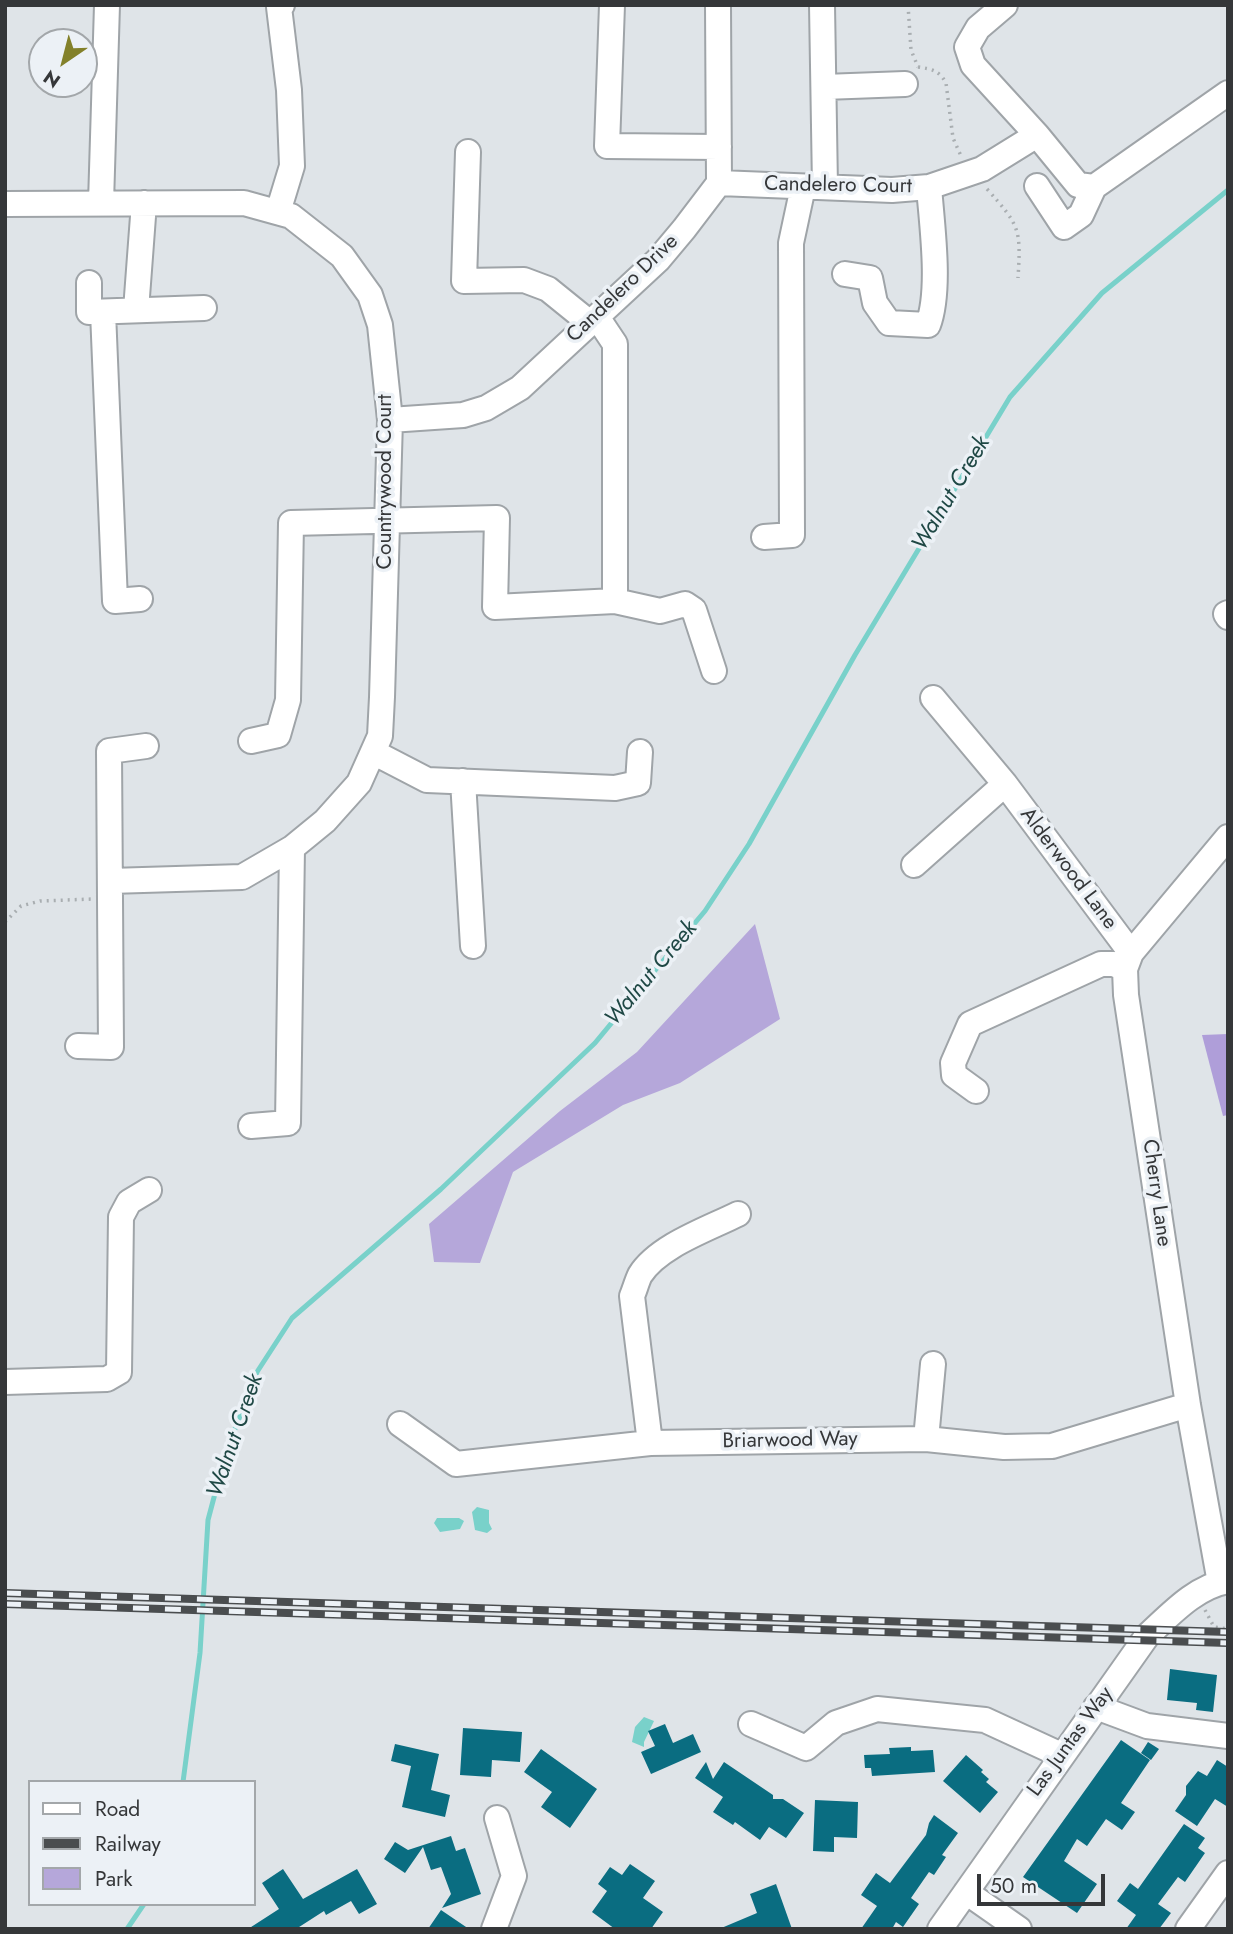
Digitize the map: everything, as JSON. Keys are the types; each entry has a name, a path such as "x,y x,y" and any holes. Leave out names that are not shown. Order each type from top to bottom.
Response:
{"street":[{"path":"101,204 107,5"},
{"path":"278,212 292,166 289,90 279,7 282,5"},
{"path":"612,5 607,146 719,147"},
{"path":"718,5 719,183"},
{"path":"764,537 792,535 791,243 814,187 824,88 822,5"},
{"path":"1005,5 978,28 967,47 973,65 1078,185 1094,187"},
{"path":"824,88 905,85"},
{"path":"1037,186 1064,227 1081,215 1094,187 1228,93"},
{"name":"Candelero Court","path":"719,183 892,190 929,187 982,169 1037,135"},
{"path":"468,152 464,282 524,280 548,289 594,320 615,344 615,601"},
{"name":"Candelero Drive","path":"390,420 463,415 486,408 520,388 658,260 719,183"},
{"path":"845,274 870,278 875,303 889,323 928,325 933,311 933,240 929,187"},
{"path":"136,310 144,203"},
{"name":"Countrywood Court","path":"5,204 244,203 291,216 342,256 370,296 380,325 390,420 383,696 380,736 359,783 325,821 292,848 242,877 110,881"},
{"path":"89,283 89,312 204,308"},
{"path":"103,312 115,600 140,599"},
{"path":"251,741 278,735 288,700 291,523 497,518 495,607 615,601 660,611 685,604 694,610 714,671"},
{"name":"Alderwood Lane","path":"933,698 1005,784 1128,961"},
{"path":"78,1045 111,1047 109,751 146,746"},
{"path":"373,752 427,780 615,788 638,783 640,752"},
{"path":"463,781 473,946"},
{"path":"914,865 1005,784"},
{"path":"976,1091 954,1075 953,1063 970,1024 1101,964 1128,961 1228,837"},
{"path":"251,1126 288,1123 292,848"},
{"name":"Cherry Lane","path":"1128,961 1126,995 1188,1405 1224,1582"},
{"path":"5,1382 107,1379 118,1372 121,1217 129,1202 149,1190"},
{"path":"650,1443 632,1296 640,1275 653,1260 668,1249 738,1214"},
{"path":"926,1439 933,1364"},
{"name":"Briarwood Way","path":"400,1424 456,1464 650,1443 926,1439 1004,1447 1052,1446 1188,1405"},
{"name":"Las Juntas Way","path":"940,1929 1147,1636 1184,1601 1224,1582"},
{"path":"1096,1707 1147,1727 1228,1736"},
{"path":"751,1724 806,1748 835,1723 877,1709 958,1717 985,1720 1061,1755"},
{"path":"494,1929 514,1876 497,1818"},
{"path":"1188,1929 1228,1873"},
{"path":"966,1892 1019,1929"}],"path":[{"path":"905,85 908,76 918,67 911,50 908,5"},
{"path":"5,922 21,906 40,901 97,898 110,881"},
{"path":"1196,1595 1214,1627 1228,1629"}],"green space":[{"path":"755,924 780,1019 680,1083 623,1105 513,1172 480,1263 434,1262 429,1224 560,1111 637,1052"}],"shaded area":[{"path":"1228,1034 1228,1115 1223,1116 1202,1035"},
{"path":"477,1507 489,1510 492,1529 487,1533 475,1530 472,1512"},
{"path":"437,1518 459,1518 464,1521 460,1529 440,1532 434,1523"},
{"path":"644,1717 654,1721 644,1747 632,1742 635,1727"}],"building":[{"path":"1170,1669 1217,1675 1213,1712 1196,1710 1197,1703 1167,1700"},
{"path":"665,1724 673,1743 693,1734 701,1752 651,1774 641,1752 655,1746 648,1731"},
{"path":"463,1728 522,1732 520,1762 492,1760 491,1777 460,1775"},
{"path":"1121,1740 1150,1760 1121,1803 1135,1812 1122,1830 1106,1819 1087,1846 1077,1839 1064,1861 1097,1884 1077,1913 1023,1877"},
{"path":"1148,1742 1159,1749 1151,1760 1141,1753"},
{"path":"395,1744 439,1754 431,1790 450,1795 445,1817 402,1807 411,1766 391,1761"},
{"path":"911,1747 911,1751 933,1750 935,1772 872,1776 871,1768 865,1768 864,1755 890,1754 889,1748"},
{"path":"541,1749 597,1789 570,1828 541,1807 552,1792 524,1772"},
{"path":"966,1755 983,1770 981,1772 989,1779 986,1782 998,1792 980,1813 943,1781"},
{"path":"1217,1760 1228,1767 1228,1807 1215,1799 1197,1826 1175,1811 1186,1795 1186,1786 1198,1771 1207,1776"},
{"path":"706,1762 713,1779 724,1762 773,1795 773,1799 783,1799 804,1813 786,1838 769,1827 760,1840 735,1822 733,1825 713,1812 723,1797 695,1778"},
{"path":"815,1800 858,1802 857,1838 834,1837 834,1852 813,1851"},
{"path":"934,1815 958,1833 942,1855 946,1857 934,1875 929,1872 911,1898 919,1904 903,1927 896,1922 892,1929 861,1929 877,1906 861,1895 876,1873 890,1883 926,1835"},
{"path":"1184,1824 1205,1838 1198,1848 1205,1853 1185,1882 1178,1877 1158,1904 1171,1913 1159,1929 1126,1929 1136,1915 1117,1901 1130,1883 1138,1889"},
{"path":"451,1836 456,1851 465,1848 481,1894 442,1908 451,1894 441,1867 431,1870 423,1847 405,1873 384,1859 395,1842 408,1850"},
{"path":"630,1864 655,1881 643,1898 663,1912 651,1929 615,1929 592,1912 607,1891 598,1884 610,1867 622,1875"},
{"path":"283,1869 303,1899 357,1869 377,1904 359,1914 351,1901 326,1915 324,1911 296,1929 248,1929 279,1909 262,1883"},
{"path":"776,1884 792,1929 719,1929 757,1913 750,1894"},
{"path":"441,1910 469,1929 428,1929"}],"waterway":[{"name":"Walnut Creek","path":"183,1780 200,1653 208,1520 226,1452 257,1372 292,1318 441,1189 595,1043 705,911 749,844 855,655 1010,397 1102,293 1228,190"},
{"name":"Walnut Creek","path":"127,1929 143,1906"}],"railway":[{"path":"5,1593 1228,1632"},
{"path":"5,1604 1228,1643"}]}
